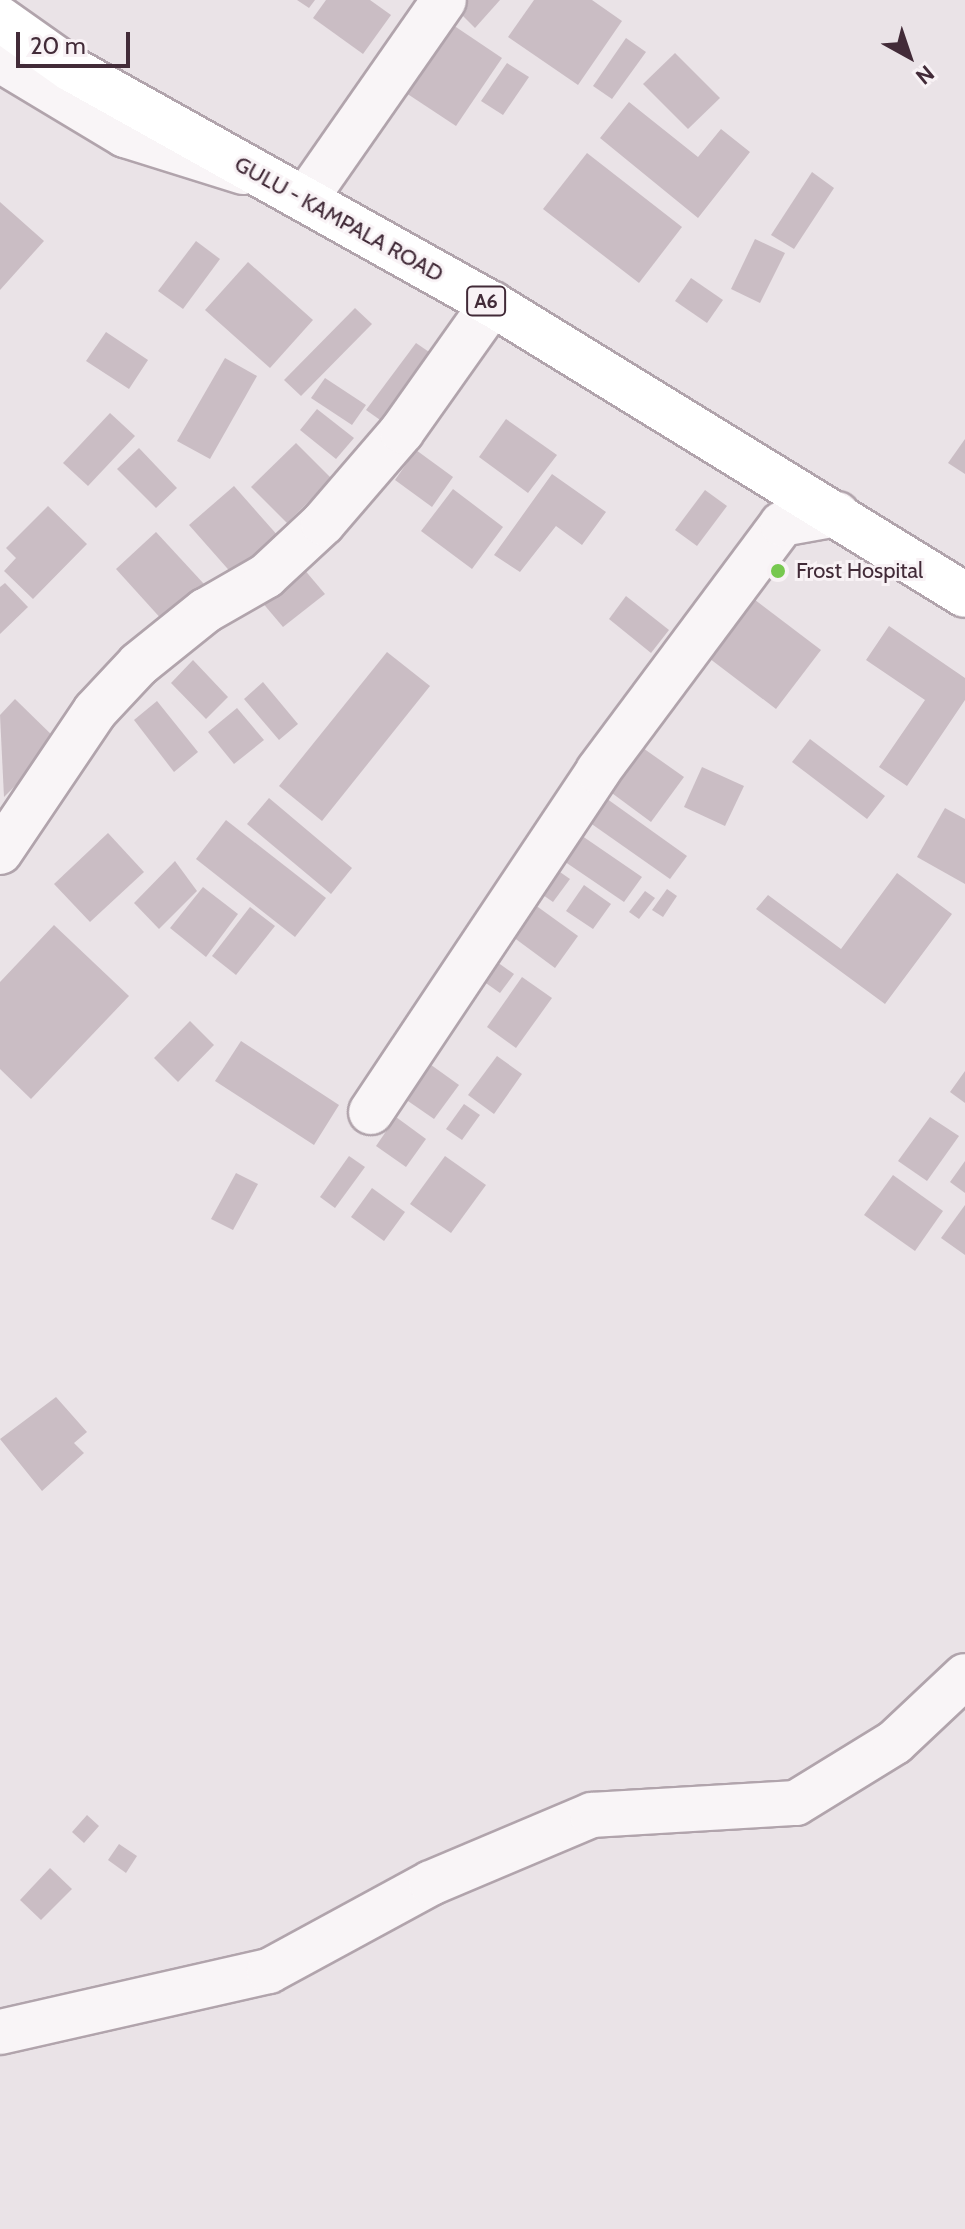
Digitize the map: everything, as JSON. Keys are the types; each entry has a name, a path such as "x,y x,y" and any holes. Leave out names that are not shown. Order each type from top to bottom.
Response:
{"main road":[{"name":"GULU - KAMPALA ROAD","path":"0,19 71,69 492,304 965,595"}],"street":[{"path":"306,198 444,0"},
{"path":"0,60 125,135 213,167 264,176"},
{"path":"0,852 95,711 139,664 205,611 266,576 323,523 402,431 492,304"},
{"path":"371,1112 598,771 782,524 837,514"},
{"path":"0,2032 269,1971 431,1883 592,1815 796,1803 895,1742 965,1676"}],"building":[{"path":"297,0 315,0 309,8"},
{"path":"326,0 370,0 391,15 363,54 313,18"},
{"path":"467,0 500,0 475,28 458,11"},
{"path":"534,0 592,0 622,21 578,85 508,37"},
{"path":"447,21 502,58 456,126 400,89"},
{"path":"626,38 646,52 612,99 593,86"},
{"path":"675,53 720,98 688,129 643,84"},
{"path":"507,63 529,77 503,115 481,101"},
{"path":"629,102 698,157 721,129 750,152 698,218 600,138"},
{"path":"587,153 682,227 639,283 543,209"},
{"path":"812,172 834,188 794,249 771,235"},
{"path":"0,202 44,241 0,290"},
{"path":"755,239 785,253 760,303 731,289"},
{"path":"196,241 220,259 183,309 158,291"},
{"path":"248,262 313,320 270,368 205,310"},
{"path":"691,278 723,300 707,323 675,301"},
{"path":"355,308 372,324 301,396 284,380"},
{"path":"106,332 148,360 129,389 86,361"},
{"path":"416,343 432,354 383,422 366,410"},
{"path":"225,358 257,376 210,459 177,441"},
{"path":"325,378 366,405 352,425 311,398"},
{"path":"317,409 354,438 336,459 300,430"},
{"path":"110,413 135,436 88,486 63,463"},
{"path":"506,419 557,455 528,493 479,457"},
{"path":"965,439 965,474 948,463"},
{"path":"296,443 332,479 287,523 251,487"},
{"path":"139,448 177,488 156,508 117,469"},
{"path":"416,450 453,477 432,507 395,480"},
{"path":"552,474 606,512 582,545 556,526 520,572 494,555"},
{"path":"234,486 279,537 234,576 189,525"},
{"path":"453,489 503,527 472,569 421,531"},
{"path":"705,490 727,506 697,546 675,530"},
{"path":"48,506 87,544 33,599 4,571 16,558 6,548"},
{"path":"156,532 204,584 164,622 116,569"},
{"path":"303,568 325,594 283,627 261,601"},
{"path":"5,583 28,607 0,634 0,587"},
{"path":"746,593 821,650 776,709 701,652"},
{"path":"626,596 669,630 651,653 609,619"},
{"path":"889,626 965,678 965,700 907,786 879,767 925,700 866,660"},
{"path":"387,652 430,686 322,821 279,786"},
{"path":"193,660 228,697 206,719 171,683"},
{"path":"263,682 298,724 279,740 244,699"},
{"path":"15,699 59,742 4,797 0,715"},
{"path":"157,701 198,752 174,772 134,720"},
{"path":"237,708 264,740 234,764 208,732"},
{"path":"810,739 885,796 867,819 792,762"},
{"path":"633,741 684,777 651,822 601,785"},
{"path":"702,767 744,786 725,826 684,807"},
{"path":"603,796 687,856 670,879 586,820"},
{"path":"269,798 352,868 331,894 247,824"},
{"path":"945,808 965,819 965,884 917,857"},
{"path":"226,820 326,898 295,937 196,859"},
{"path":"572,829 642,877 624,902 555,855"},
{"path":"108,833 144,872 90,922 54,884"},
{"path":"175,861 197,891 159,929 134,903"},
{"path":"547,863 570,879 553,902 530,886"},
{"path":"897,873 952,914 885,1004 756,909 768,895 841,949"},
{"path":"584,885 611,904 593,929 566,911"},
{"path":"203,887 238,914 206,957 170,928"},
{"path":"667,889 677,896 663,917 652,910"},
{"path":"645,891 655,898 639,919 629,912"},
{"path":"531,902 578,936 555,968 509,934"},
{"path":"250,907 275,926 236,975 212,956"},
{"path":"54,925 129,996 31,1099 0,1069 0,982"},
{"path":"490,957 514,974 500,993 476,976"},
{"path":"522,977 552,998 516,1048 487,1027"},
{"path":"190,1021 214,1045 178,1082 154,1058"},
{"path":"241,1041 339,1105 314,1145 215,1081"},
{"path":"497,1056 522,1074 494,1114 468,1095"},
{"path":"420,1057 459,1085 434,1119 395,1092"},
{"path":"965,1071 965,1103 950,1092"},
{"path":"464,1104 480,1115 462,1140 446,1129"},
{"path":"396,1117 426,1139 406,1167 376,1146"},
{"path":"930,1117 959,1136 927,1181 898,1161"},
{"path":"349,1156 365,1167 335,1208 320,1197"},
{"path":"445,1156 486,1185 451,1233 410,1204"},
{"path":"965,1161 965,1193 950,1182"},
{"path":"236,1173 258,1184 233,1230 211,1219"},
{"path":"893,1175 943,1211 915,1251 864,1215"},
{"path":"372,1188 405,1212 384,1241 351,1217"},
{"path":"965,1205 965,1255 941,1238"},
{"path":"56,1397 87,1432 74,1443 84,1453 42,1491 0,1439"},
{"path":"87,1815 99,1826 84,1843 72,1832"},
{"path":"119,1844 137,1856 126,1873 108,1860"},
{"path":"50,1868 72,1889 41,1920 20,1900"}],"place":[{"name":"Frost Hospital","path":"778,571"}]}
